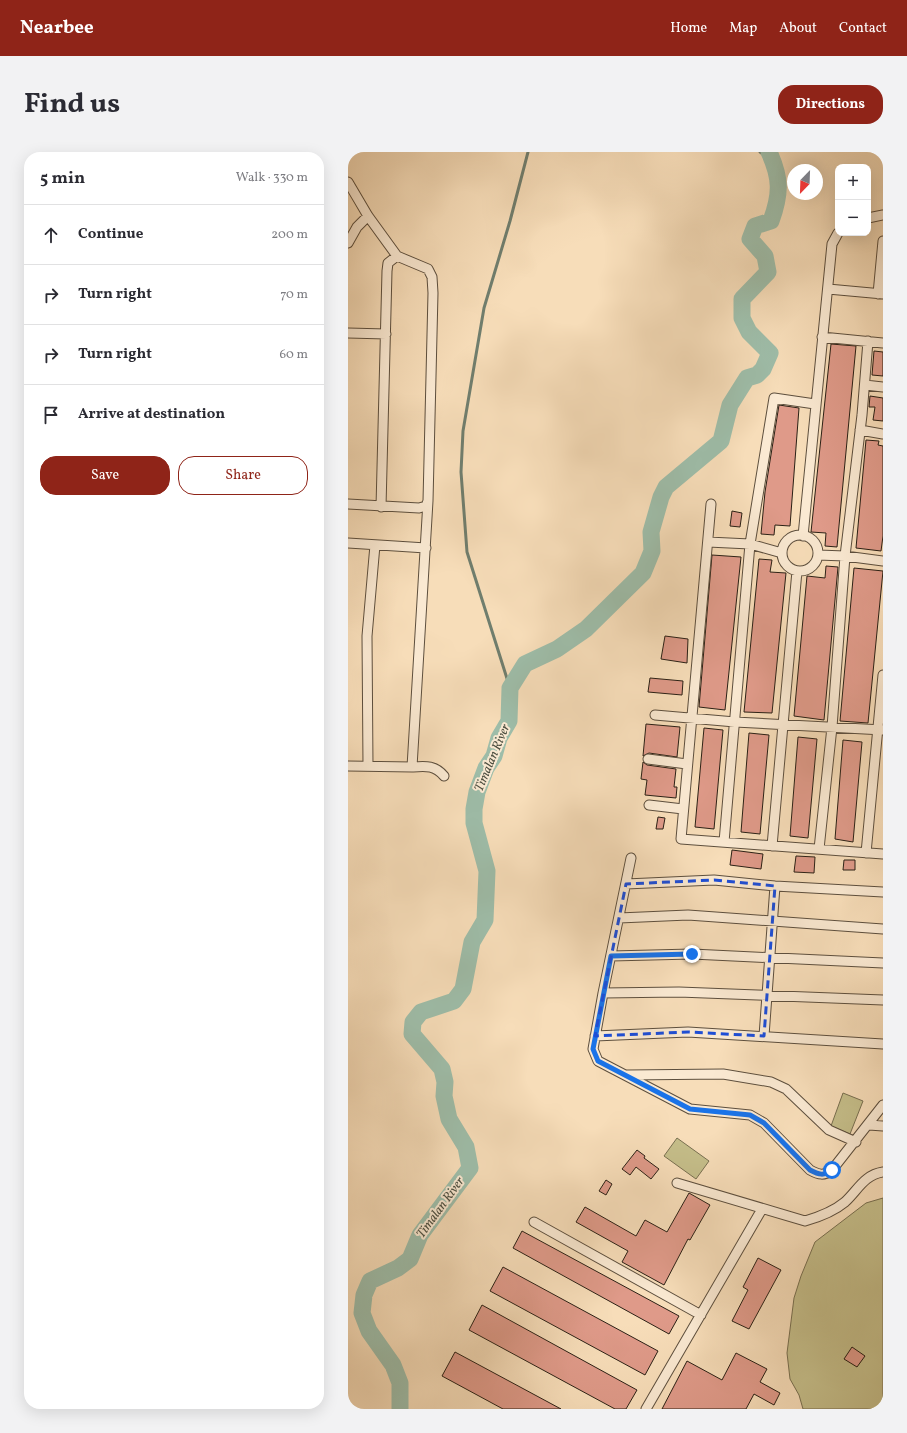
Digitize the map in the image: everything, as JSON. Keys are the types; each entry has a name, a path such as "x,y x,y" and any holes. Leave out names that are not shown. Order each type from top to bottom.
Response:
{"street":[{"path":"348,182 368,216 397,256 428,269 432,277 428,502 412,767"},
{"path":"348,243 357,227 368,216"},
{"path":"875,217 883,224"},
{"path":"803,536 832,244 836,236"},
{"path":"828,288 880,294 883,241"},
{"path":"381,507 388,263 397,256"},
{"path":"348,333 386,334"},
{"path":"822,337 883,343"},
{"path":"819,849 832,727 845,556 865,385 868,341"},
{"path":"865,385 883,387"},
{"path":"724,842 750,544 774,398 816,404"},
{"path":"860,430 883,434"},
{"path":"348,504 419,508 426,506 428,502"},
{"path":"711,504 681,839 883,854"},
{"path":"793,536 803,536 811,539 816,546 818,555 814,564 807,570 798,571 789,568 783,561 782,553 785,543 793,536"},
{"path":"708,542 750,544 782,553"},
{"path":"348,543 426,548"},
{"path":"368,766 368,636 375,545"},
{"path":"818,555 845,556 883,561"},
{"path":"772,846 798,571"},
{"path":"866,853 873,777 880,730 883,675"},
{"path":"655,715 735,722 880,730"},
{"path":"648,759 687,764"},
{"path":"348,766 429,766 436,768 444,776"},
{"path":"873,777 883,778"},
{"path":"649,805 683,809"},
{"path":"631,858 595,1036 593,1049 598,1061 690,1109 750,1115 764,1123 810,1170 818,1174 826,1174 832,1170 856,1142 883,1105"},
{"path":"626,884 714,880 775,886 883,892"},
{"path":"764,1036 775,886"},
{"path":"619,918 688,915 883,929"},
{"path":"611,956 692,954 883,962"},
{"path":"603,993 679,992 883,1000"},
{"path":"595,1036 688,1032 883,1044"},
{"path":"626,1075 723,1074 771,1082 786,1089 829,1130 856,1142"},
{"path":"869,1125 883,1126"},
{"path":"677,1183 805,1222 823,1216 836,1208 845,1202 866,1178 872,1174 883,1172"},
{"path":"646,1409 762,1209"},
{"path":"534,1222 701,1315"}],"highlighted area":[{"path":"714,880 775,886 764,1036 688,1032 595,1036 626,884"}],"shaded area":[{"path":"843,1093 863,1101 850,1134 831,1126"},
{"path":"677,1138 709,1161 696,1179 664,1156"},
{"path":"883,1198 883,1409 803,1409 799,1395 790,1379 787,1353 794,1298 801,1276 815,1242 866,1203"}],"building":[{"path":"831,344 856,346 837,547 825,546 826,533 811,532"},
{"path":"874,351 883,352 883,376 872,375"},
{"path":"870,396 883,398 883,421 873,420 875,407 869,407"},
{"path":"779,405 799,408 790,526 775,525 774,535 761,534 765,492"},
{"path":"866,440 879,441 878,445 883,446 883,536 881,551 856,548"},
{"path":"732,511 742,513 740,527 730,526"},
{"path":"712,555 741,557 725,710 699,707"},
{"path":"759,559 772,560 770,572 786,573 772,713 744,712"},
{"path":"826,566 838,567 824,720 794,716 807,576 825,578"},
{"path":"854,568 883,571 868,723 840,721"},
{"path":"665,636 688,639 687,663 661,659"},
{"path":"650,678 683,681 682,695 648,692"},
{"path":"646,724 680,727 677,757 649,753 643,756"},
{"path":"704,728 723,730 714,829 695,827"},
{"path":"749,733 769,735 760,834 741,832"},
{"path":"798,737 817,739 808,838 790,836"},
{"path":"843,740 862,742 853,842 835,839"},
{"path":"643,762 647,765 676,769 674,787 677,787 676,798 645,795 647,780 641,779"},
{"path":"658,817 665,818 663,829 656,829"},
{"path":"732,850 763,854 761,869 730,865"},
{"path":"796,856 815,857 814,873 794,872"},
{"path":"844,860 855,860 855,870 843,870"},
{"path":"637,1150 645,1156 644,1158 659,1169 651,1179 636,1167 630,1175 622,1169"},
{"path":"606,1180 612,1184 606,1195 599,1191"},
{"path":"689,1193 710,1205 690,1240 688,1239 664,1285 622,1262 628,1251 576,1222 585,1207 636,1236 645,1220 667,1232"},
{"path":"522,1231 679,1316 669,1334 513,1248"},
{"path":"758,1258 781,1270 749,1329 732,1321 748,1290 743,1287"},
{"path":"503,1267 658,1351 645,1375 490,1291"},
{"path":"482,1305 637,1390 626,1409 615,1409 469,1330"},
{"path":"852,1347 865,1356 857,1367 844,1359"},
{"path":"455,1352 561,1409 503,1409 442,1376"},
{"path":"736,1353 767,1369 760,1382 780,1393 774,1405 754,1394 746,1409 662,1409 687,1361 722,1380"}],"waterway":[{"path":"510,688 467,552 461,472 463,431 484,308 510,221 528,152"},
{"name":"Timalan River","path":"760,152 774,162"},
{"name":"Timalan River","path":"400,1409 400,1383 393,1365 369,1331 362,1313 364,1295 370,1281 398,1268 410,1259 420,1235 470,1168 466,1147 449,1119 444,1096 445,1082 442,1069 412,1034 413,1022 421,1012 454,1001 463,989 472,942 485,920 487,871 474,823 474,809 477,792 486,768 494,756 499,738 509,721 510,688 525,664 557,649 586,629 643,573 652,551 651,532 661,497 666,487 721,441 730,405 747,378 757,375 763,369 770,353 749,332 742,318 742,299 768,272 765,256 750,239 755,226 771,221 777,202 778,178 769,152"}],"route":[{"path":"692,954 611,956 593,1049 598,1061 690,1109 750,1115 764,1123 810,1170 818,1174 826,1174 832,1170"}]}
